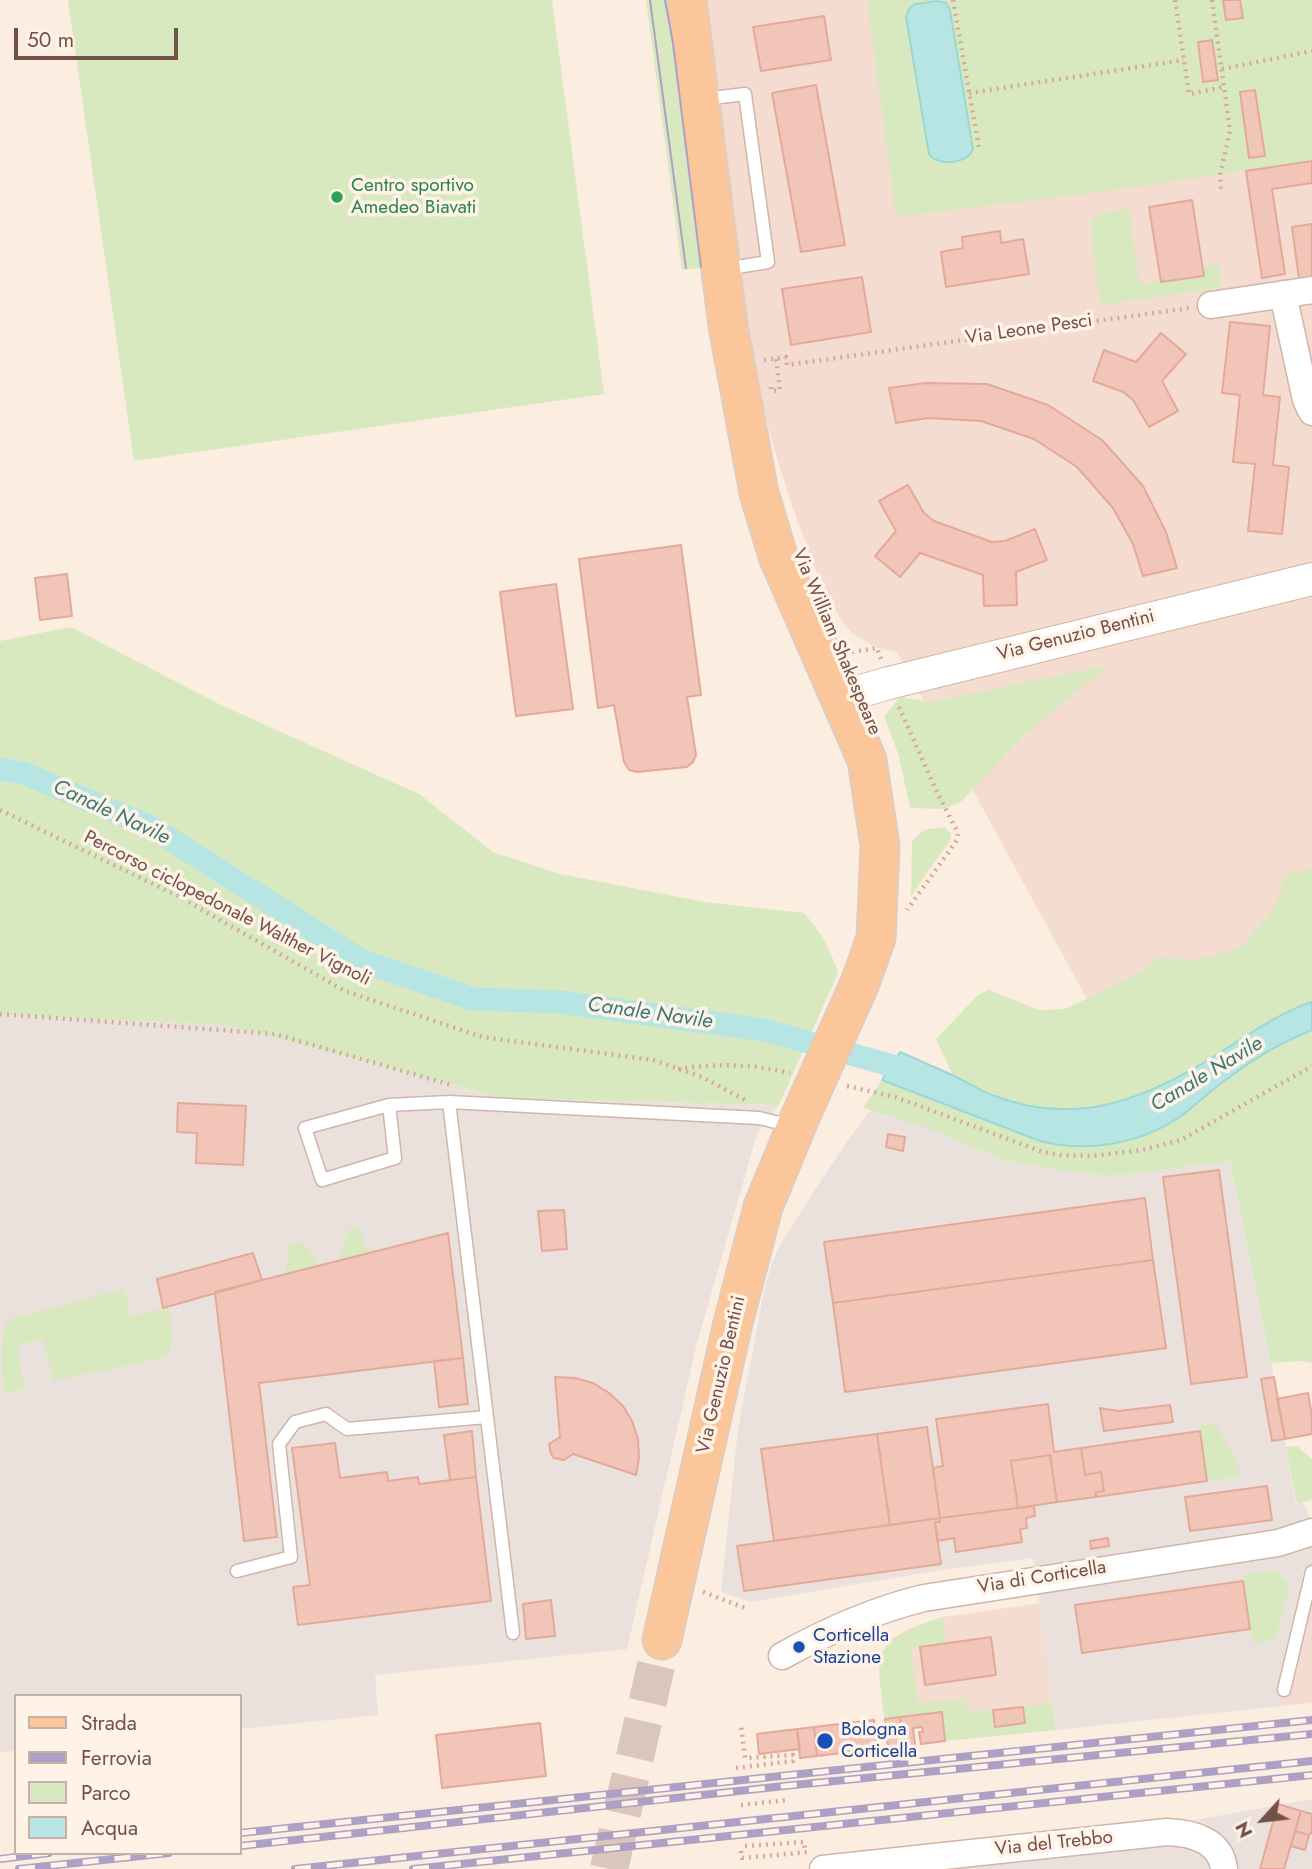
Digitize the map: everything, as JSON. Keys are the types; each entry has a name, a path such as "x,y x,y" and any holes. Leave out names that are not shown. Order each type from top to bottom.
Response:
{"main road":[{"name":"Via William Shakespeare","path":"687,0 734,364 758,493 778,556 803,618 864,691 892,794 899,841 899,886 891,921 798,1121"},
{"name":"Via William Shakespeare","path":"860,983 876,939 880,846 867,760 864,691"},
{"name":"Via Genuzio Bentini","path":"662,1640 733,1324 763,1207 798,1121"}],"street":[{"path":"1211,305 1312,289"},
{"path":"1283,294 1306,401 1312,412"},
{"name":"Via Genuzio Bentini","path":"864,691 1312,579"},
{"name":"Via di Corticella","path":"782,1656 852,1622 924,1598 1278,1543 1312,1532"},
{"name":"Via del Trebbo","path":"823,1869 1167,1832 1204,1839 1220,1854 1224,1869"}],"lane":[{"path":"389,1105 395,1158 322,1180 306,1128 389,1105 449,1102 798,1121"},
{"path":"449,1102 513,1633"},
{"path":"237,1571 291,1557 279,1444 295,1422 326,1414 347,1429 487,1417"},
{"path":"1284,1690 1312,1572"}],"path":[{"path":"953,0 979,148"},
{"path":"1175,0 1189,94 1224,87"},
{"path":"1212,0 1230,131 1220,175 1221,190"},
{"path":"1222,69 1312,51"},
{"path":"969,93 1184,60"},
{"name":"Via Leone Pesci","path":"753,361 786,357 787,365 1211,305"},
{"path":"770,379 771,391 780,390 776,358"},
{"path":"877,648 864,691 935,788 958,833 957,841 911,907 891,921"},
{"name":"Percorso ciclopedonale Walther Vignoli","path":"0,810 178,896 345,991 482,1037 653,1060 702,1077 743,1098 759,1118"},
{"path":"0,1014 275,1034 460,1087"},
{"path":"677,1069 724,1064 762,1066 802,1075"},
{"path":"842,1085 895,1097 1043,1152 1093,1156 1142,1150 1181,1140 1312,1066"},
{"path":"699,1591 745,1608"},
{"path":"736,1768 793,1761 793,1755 745,1758 741,1725"},
{"path":"741,1805 787,1800"},
{"path":"804,1842 805,1852 742,1858 743,1849 804,1842"}],"shaded area":[{"path":"704,0 1312,0 1312,1002 1116,1052 897,652 877,648 853,634 842,622 817,574 789,497 756,376 748,337"},
{"path":"0,1015 226,1025 501,1098 779,1105 757,1134 696,1347 627,1649 375,1675 378,1715 242,1729 242,1694 14,1694 14,1751 0,1752"},
{"path":"870,1111 927,1127 1007,1161 1064,1171 1108,1176 1230,1161 1274,1377 1296,1505 1303,1503 1312,1522 1312,1572 1282,1706 1056,1730 1033,1558 942,1570 751,1602 721,1592 738,1429 771,1266 777,1251 810,1197"},
{"path":"1312,1572 1312,1703 1282,1706 1284,1690"},
{"path":"1040,1603 1056,1730 945,1741 942,1712 885,1719 879,1666 882,1654 891,1639 913,1627 943,1617"},
{"path":"1312,1799 1312,1869 914,1869 1212,1817"}],"green space":[{"name":"Centro sportivo Amedeo Biavati","path":"68,0 552,0 604,394 134,461"},
{"path":"646,0 671,0 705,268 682,270"},
{"path":"867,0 1312,0 1312,161 1095,193 896,217"},
{"path":"1129,209 1140,284 1203,276 1202,266 1219,263 1222,285 1220,288 1100,305 1090,222 1102,213"},
{"path":"71,627 221,705 419,794 493,852 560,874 705,902 804,913 824,941 838,973 779,1105 501,1098 226,1025 0,1015 0,641"},
{"path":"1109,665 1027,733 962,801 944,809 910,808 899,756 884,716 900,697 931,702"},
{"path":"945,827 951,834 951,839 911,896 912,841 924,830"},
{"path":"1312,866 1312,1002 1273,1019 1169,1082 1120,1101 1094,1107 1043,1109 1017,1103 953,1076 936,1039 978,995 989,990 1039,1010 1065,1009 1139,973 1159,957 1195,960 1233,951 1243,945 1277,904 1283,880 1292,873 1305,871"},
{"path":"1312,1030 1312,1363 1271,1363 1230,1161 1108,1176 1064,1171 1007,1161 927,1128 863,1108 882,1080 1018,1133 1096,1146 1120,1142 1179,1117 1267,1052"},
{"path":"359,1228 368,1252 341,1259 348,1229"},
{"path":"301,1241 321,1264 286,1273 289,1244"},
{"path":"124,1288 131,1316 168,1307 173,1338 168,1357 54,1381 42,1339 17,1345 25,1388 5,1394 2,1356 7,1320"},
{"path":"1215,1424 1237,1461 1241,1476 1207,1481 1200,1425"},
{"path":"1297,1446 1312,1459 1312,1499 1297,1505 1286,1447"},
{"path":"1275,1570 1290,1586 1275,1640 1252,1643 1242,1575"},
{"path":"943,1617 946,1643 911,1648 918,1703 966,1698 968,1712 993,1710 996,1726 1024,1723 1023,1707 1052,1703 1056,1730 945,1741 942,1712 885,1719 880,1676 880,1662 884,1650 903,1633"}],"water":[{"path":"938,1 946,3 950,10 973,149 965,158 953,162 939,161 929,154 906,17 915,4"},
{"path":"1312,1002 1312,1030 1247,1065 1165,1126 1113,1144 1076,1146 1040,1141 882,1080 900,1052 987,1093 1021,1104 1049,1109 1102,1106 1154,1089 1205,1062 1270,1021"}],"building":[{"path":"1223,0 1240,0 1243,18 1226,20"},
{"path":"824,16 831,60 761,71 753,27"},
{"path":"1212,40 1218,80 1203,82 1198,42"},
{"path":"816,85 845,245 801,252 772,93"},
{"path":"1255,90 1265,156 1249,158 1240,92"},
{"path":"1312,161 1312,183 1272,189 1285,274 1262,278 1246,171"},
{"path":"1192,200 1204,276 1161,282 1149,207"},
{"path":"1312,224 1312,277 1299,279 1292,227"},
{"path":"1000,231 1001,243 1023,239 1029,274 946,287 941,252 963,248 962,237"},
{"path":"862,277 871,332 791,345 782,289"},
{"path":"1230,322 1270,326 1263,395 1280,397 1273,465 1289,467 1282,534 1248,531 1255,464 1233,462 1240,395 1222,393"},
{"path":"1161,333 1186,354 1162,381 1178,411 1149,427 1133,400 1123,392 1093,381 1104,350 1136,362"},
{"path":"925,383 987,384 1048,405 1102,440 1143,486 1166,532 1177,568 1143,576 1133,544 1113,508 1077,467 1034,439 981,421 928,418 896,423 889,388"},
{"path":"908,485 924,513 934,521 992,542 1005,541 1035,529 1047,560 1016,572 1017,605 984,606 983,575 920,553 900,577 875,556 896,531 879,501"},
{"path":"681,545 701,695 687,697 696,755 687,767 637,772 629,770 624,762 614,705 598,708 579,559"},
{"path":"67,574 72,616 40,620 35,578"},
{"path":"556,584 573,709 516,716 500,592"},
{"path":"178,1103 246,1106 243,1165 196,1163 197,1133 177,1132"},
{"path":"888,1134 905,1137 903,1151 886,1147"},
{"path":"1219,1170 1247,1377 1191,1384 1163,1177"},
{"path":"1145,1198 1153,1260 833,1303 824,1242"},
{"path":"564,1210 567,1249 542,1251 538,1211"},
{"path":"448,1233 463,1358 259,1383 277,1537 244,1541 215,1292"},
{"path":"253,1253 262,1280 163,1308 157,1279"},
{"path":"1153,1260 1166,1348 845,1392 833,1303"},
{"path":"463,1358 468,1404 439,1407 434,1361"},
{"path":"555,1377 575,1378 593,1383 623,1406 638,1439 636,1475 573,1454 564,1460 554,1458 549,1444 560,1437"},
{"path":"1274,1377 1285,1439 1272,1441 1261,1379"},
{"path":"1308,1393 1312,1434 1285,1439 1277,1399"},
{"path":"1048,1404 1054,1452 1081,1448 1085,1475 1101,1472 1104,1491 1096,1492 1096,1497 1057,1502 1050,1455 1011,1461 1018,1508 940,1518 933,1468 943,1466 936,1419"},
{"path":"1170,1405 1173,1422 1104,1431 1100,1408 1118,1411"},
{"path":"927,1427 940,1518 890,1525 877,1434"},
{"path":"472,1431 476,1477 450,1480 444,1435"},
{"path":"1200,1431 1207,1481 1096,1497 1096,1492 1104,1491 1101,1472 1085,1475 1081,1448"},
{"path":"877,1434 890,1525 774,1541 761,1449"},
{"path":"335,1443 340,1478 387,1472 388,1481 418,1477 419,1484 476,1477 491,1601 298,1625 293,1587 310,1585 292,1448"},
{"path":"1050,1455 1057,1502 1018,1508 1011,1461"},
{"path":"1267,1486 1272,1520 1190,1531 1185,1497"},
{"path":"1034,1506 1035,1516 1026,1518 1027,1528 1020,1529 1022,1542 956,1552 954,1538 937,1541 935,1522 940,1522 940,1518"},
{"path":"940,1518 940,1522 935,1522 941,1564 744,1591 737,1546"},
{"path":"1108,1538 1109,1546 1091,1549 1090,1541"},
{"path":"1243,1581 1250,1629 1082,1653 1075,1605"},
{"path":"551,1600 555,1636 526,1639 523,1604"},
{"path":"991,1637 996,1675 925,1685 920,1647"},
{"path":"1023,1707 1025,1723 995,1727 993,1710"},
{"path":"942,1712 945,1741 921,1744 919,1732 923,1732 922,1727 913,1728 915,1745 903,1746 900,1717"},
{"path":"900,1717 903,1746 888,1748 885,1719"},
{"path":"874,1720 877,1749 817,1756 814,1727"},
{"path":"540,1723 546,1776 442,1788 436,1735"},
{"path":"814,1727 817,1756 800,1758 797,1729"},
{"path":"797,1729 800,1749 759,1754 757,1734"},
{"path":"1278,1804 1301,1811 1284,1869 1260,1869"},
{"path":"1301,1811 1312,1814 1312,1832 1309,1835 1295,1831"},
{"path":"1295,1831 1309,1835 1305,1850 1291,1846"}],"waterway":[{"name":"Canale Navile","path":"0,769 23,773 151,827 362,961 473,999 560,1002 764,1030 890,1065 920,1078"}],"tunnel":[{"path":"609,1869 662,1640"}],"tram line":[{"path":"650,0 686,268"},
{"path":"665,0 673,43 701,267"}],"railway":[{"path":"242,1833 1312,1720"},
{"path":"242,1846 784,1786 1312,1734"},
{"path":"295,1869 1312,1761"},
{"path":"413,1869 1312,1775"},
{"path":"0,1859 33,1855"},
{"path":"19,1869 150,1855"}],"place":[{"name":"Centro sportivo Amedeo Biavati","path":"337,197"},
{"name":"Corticella Stazione","path":"799,1647"},
{"name":"Bologna Corticella","path":"825,1741"}]}
